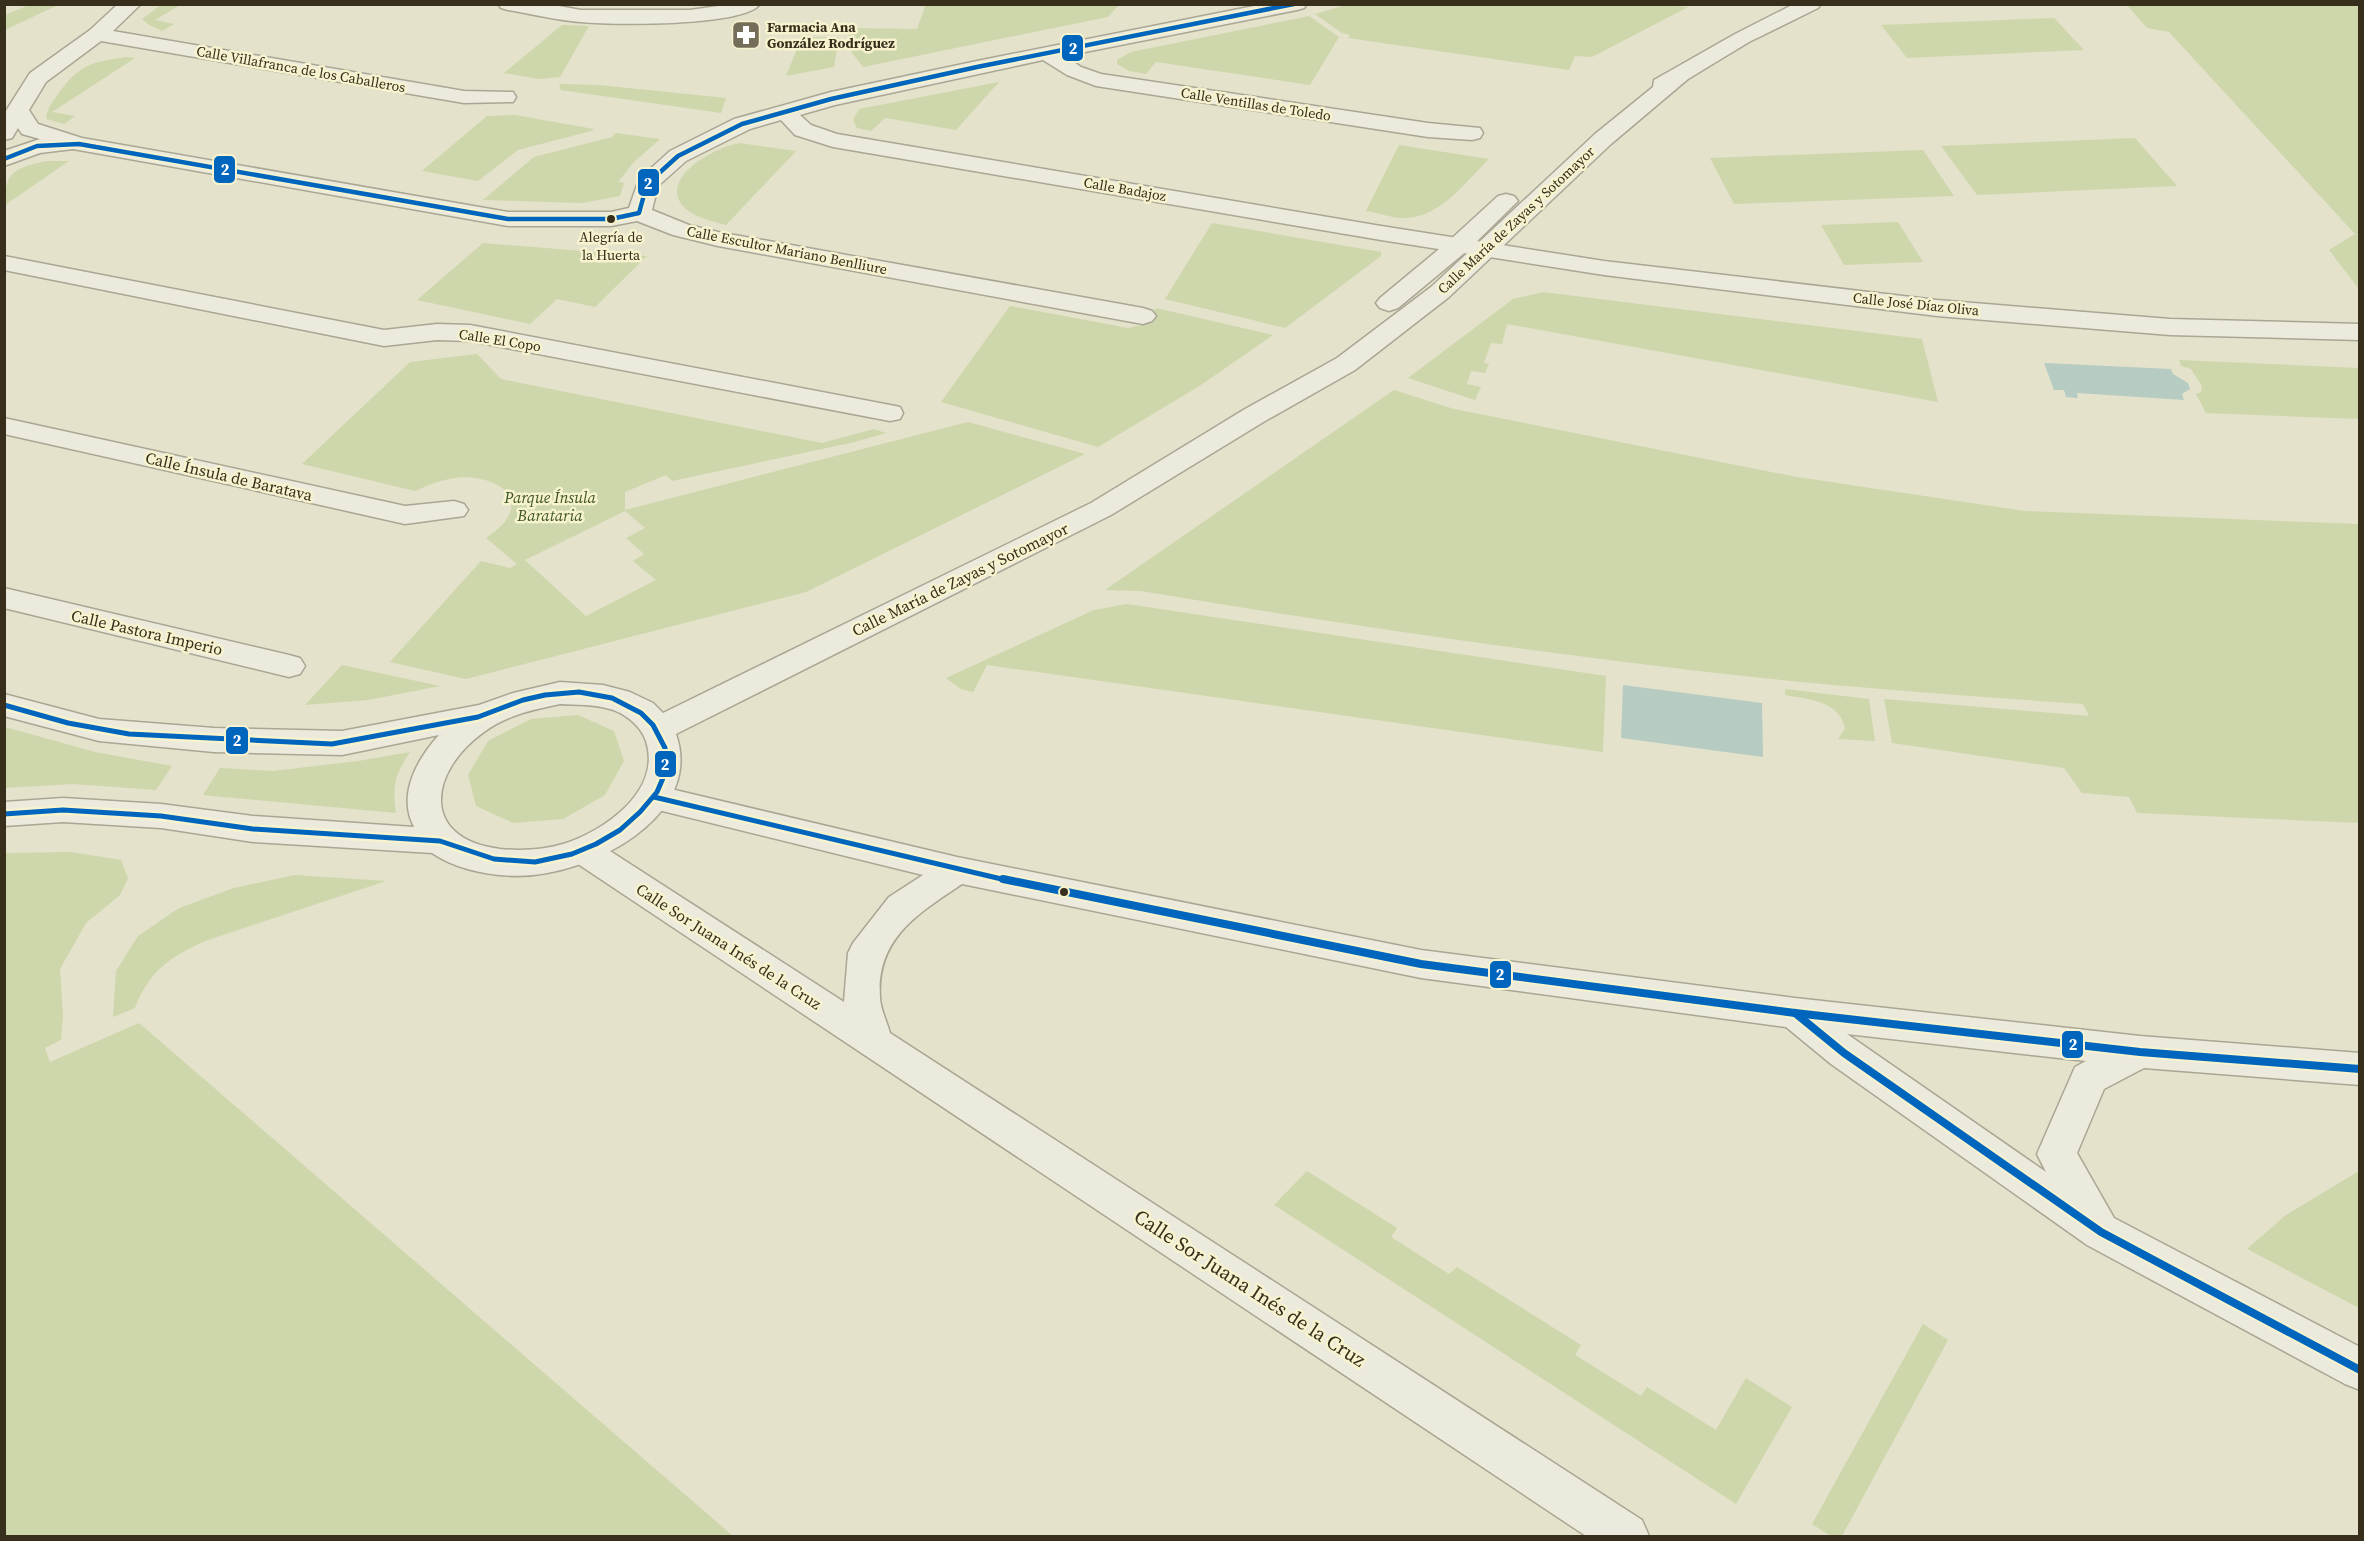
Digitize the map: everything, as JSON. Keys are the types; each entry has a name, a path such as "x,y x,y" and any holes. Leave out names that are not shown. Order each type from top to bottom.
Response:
{"street":[{"path":"4,133 38,78 97,34 131,4"},
{"path":"508,4 581,16 668,16 732,12 750,4"},
{"path":"18,110 30,129 79,144 508,219 611,219 639,213 647,184 678,156 742,123 831,99 1046,53 1297,4"},
{"name":"Calle María de Zayas y Sotomayor","path":"657,730 1101,509 1255,415 1325,354 1414,283 1474,247 1680,75 1742,38 1811,4"},
{"name":"Calle Villafranca de los Caballeros","path":"97,34 464,97 505,96"},
{"name":"Calle Ventillas de Toledo","path":"1046,53 1074,71 1096,80 1428,130 1472,133"},
{"name":"Calle Badajoz","path":"785,112 803,130 833,140 1474,247"},
{"path":"4,159 37,146 79,144"},
{"name":"Calle Escultor Mariano Benlliure","path":"639,213 681,230 718,238 1143,316"},
{"name":"Calle José Díaz Oliva","path":"1474,247 1615,269 1937,308 2170,327 2360,332"},
{"name":"Calle El Copo","path":"4,263 384,338 437,332 470,333 890,413"},
{"name":"Calle Ínsula de Baratava","path":"4,426 405,515 454,510"},
{"name":"Calle Pastora Imperio","path":"4,598 289,666"},
{"path":"4,705 99,730 214,741 342,743 488,714 523,700 560,693 596,694 627,703 651,719 665,742 666,769 654,797 637,818 613,836 584,851 542,862 499,863 462,853 440,841 253,829 160,816 63,810 4,814"},
{"path":"440,841 425,811 425,784 436,758 458,734 488,714"},
{"path":"654,797 957,870 1421,964 1795,1013 2140,1052 2360,1069"},
{"name":"Calle Sor Juana Inés de la Cruz","path":"584,851 1626,1536"},
{"path":"874,1040 861,998 866,953 901,907 957,870"},
{"path":"1795,1013 1844,1053 2101,1233 2360,1370"},
{"path":"2101,1233 2057,1154 2089,1078 2140,1052"}],"green space":[{"path":"926,4 1119,5 1108,17 863,67 847,46 850,28 917,29"},
{"path":"1651,4 1688,7 1592,57 1575,56 1569,70 1348,38 1350,35 1342,33 1315,14 1346,5"},
{"path":"29,5 58,5 5,30 5,15"},
{"path":"161,5 180,5 155,20 174,24 162,31 142,19"},
{"path":"2127,5 2359,5 2359,289 2329,250 2355,234 2169,32 2147,28"},
{"path":"1309,16 1339,37 1310,85 1156,62 1146,74 1129,71 1117,64 1117,60 1131,52"},
{"path":"2054,18 2084,50 1907,58 1881,25"},
{"path":"562,25 589,26 560,77 539,79 504,73"},
{"path":"802,37 839,37 834,67 786,76"},
{"path":"127,57 135,58 52,112 75,116 64,124 46,119 58,94 80,70 95,63"},
{"path":"999,82 956,130 885,118 871,131 857,128 853,120 859,109"},
{"path":"559,84 599,85 726,98 721,113 561,90"},
{"path":"515,115 594,129 518,150 478,181 422,171 487,116"},
{"path":"616,133 660,139 634,162 618,182 624,183 620,196 582,203 483,200 534,157 612,137"},
{"path":"2135,138 2177,186 1977,195 1941,146"},
{"path":"740,143 796,151 726,225 701,217 684,207 677,192 686,172 707,156 730,145"},
{"path":"1399,145 1489,159 1452,196 1420,216 1402,218 1366,211"},
{"path":"1923,150 1954,196 1734,204 1710,158"},
{"path":"47,161 69,161 5,205 9,178 19,169"},
{"path":"1898,222 1923,262 1844,265 1821,225"},
{"path":"1212,223 1381,252 1381,256 1285,328 1165,299"},
{"path":"483,243 647,256 595,307 557,299 530,324 417,300"},
{"path":"1543,292 1922,339 1938,402 1507,324 1502,344 1491,343 1484,363 1489,364 1485,373 1471,371 1467,384 1481,387 1475,400 1408,378 1513,299"},
{"path":"1010,306 1128,328 1142,325 1156,308 1273,335 1201,385 1098,447 941,402"},
{"name":"Parque Ínsula Barataria","path":"477,354 501,379 822,443 874,429 886,433 855,442 672,481 666,475 625,492 625,510 968,422 1085,454 806,592 466,679 390,662 481,561 510,568 517,564 486,538 502,525 509,515 512,506 506,491 481,479 464,477 438,482 415,491 302,464 410,362","holes":["625,511 645,528 626,538 644,554 633,561 656,580 586,616 525,560"]},
{"path":"2179,360 2359,368 2359,419 2206,413 2196,394 2201,392 2202,386 2191,369 2181,366"},
{"path":"1394,390 1454,409 1797,477 2025,511 2359,524 2359,823 2137,813 2129,797 2082,793 2064,768 1892,743 1884,699 2089,716 2083,704 1842,686 1698,671 1419,634 1141,591 1105,590"},
{"path":"1127,604 1606,676 1603,752 987,665 973,692 961,689 946,678 1094,610"},
{"path":"342,665 440,686 368,700 305,705"},
{"path":"1785,689 1869,699 1875,741 1838,739 1845,729 1837,712 1822,703 1785,695"},
{"path":"578,715 614,731 624,761 605,795 563,819 513,823 476,806 468,775 488,741 531,719"},
{"path":"5,727 95,752 172,766 156,790 73,784 5,788"},
{"path":"410,752 396,781 394,795 396,813 203,795 220,768 273,771"},
{"path":"71,852 121,860 128,878 120,895 86,923 60,969 63,1016 61,1040 45,1048 50,1062 139,1023 733,1536 5,1536 5,853"},
{"path":"295,875 386,881 205,941 171,959 147,984 135,1008 113,1017 116,971 138,936 179,908 234,888"},
{"path":"1307,1171 1397,1228 1391,1237 1449,1274 1457,1267 1581,1345 1575,1355 1641,1396 1647,1387 1716,1430 1746,1378 1792,1407 1736,1504 1274,1205"},
{"path":"2359,1171 2359,1308 2247,1249 2286,1215"},
{"path":"1923,1324 1948,1340 1842,1536 1831,1536 1812,1524"}],"shaded area":[{"path":"2044,363 2171,369 2173,374 2188,383 2190,389 2182,394 2184,400 2077,393 2078,398 2066,397 2064,390 2054,390"},
{"path":"1623,685 1762,703 1763,757 1621,738"}],"transit line":[{"name":"2","path":"4,159 37,146 79,144 508,219 611,219 639,213 647,184 678,156 742,124 831,99 977,67 1294,4"},
{"name":"2","path":"4,705 68,723 129,734 189,739 332,744 478,717 529,698 579,692 612,698 641,713 653,725 665,748 666,771 657,792 620,830 572,854 535,862 507,861 480,856 440,841 253,829 161,816 63,810 4,814"},
{"name":"2","path":"654,797 957,870 1421,964 1795,1013 2140,1052 2360,1069"},
{"name":"2","path":"1795,1013 1844,1053 2101,1232 2360,1370"}],"place":[{"name":"Farmacia Ana González Rodríguez","path":"746,35"},
{"name":"Alegría de la Huerta","path":"611,219"}]}
